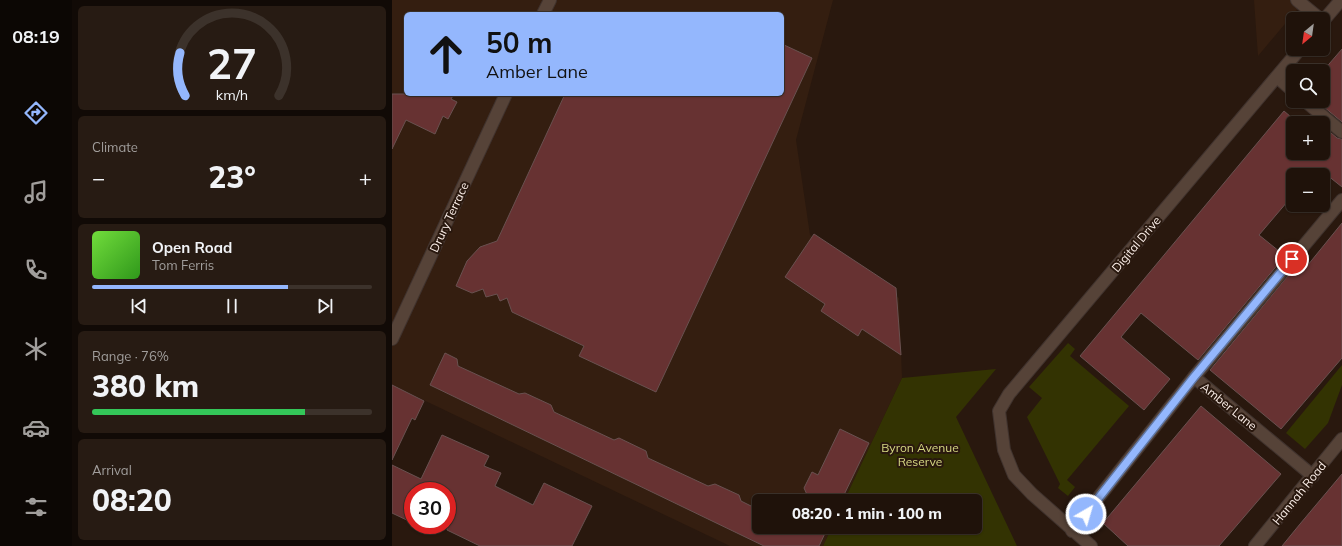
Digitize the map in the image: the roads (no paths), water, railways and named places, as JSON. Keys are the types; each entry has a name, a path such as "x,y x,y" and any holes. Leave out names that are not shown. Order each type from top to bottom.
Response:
{"street":[{"path":"544,12 550,0"},
{"path":"1297,0 1312,12"},
{"path":"1330,13 1341,0"},
{"name":"Digital Drive","path":"1091,546 1072,531 1014,475 1004,450 999,410 1009,394 1294,56"},
{"path":"1277,77 1286,85"},
{"name":"Drury Terrace","path":"392,339 505,96"},
{"path":"1313,108 1342,132"},
{"name":"Amber Lane","path":"1313,476 1194,377 1342,200"},
{"path":"1072,531 1194,377"},
{"name":"Hannah Road","path":"1255,546 1342,439"}],"park label":[{"name":"Byron Avenue Reserve","path":"920,454"}]}
